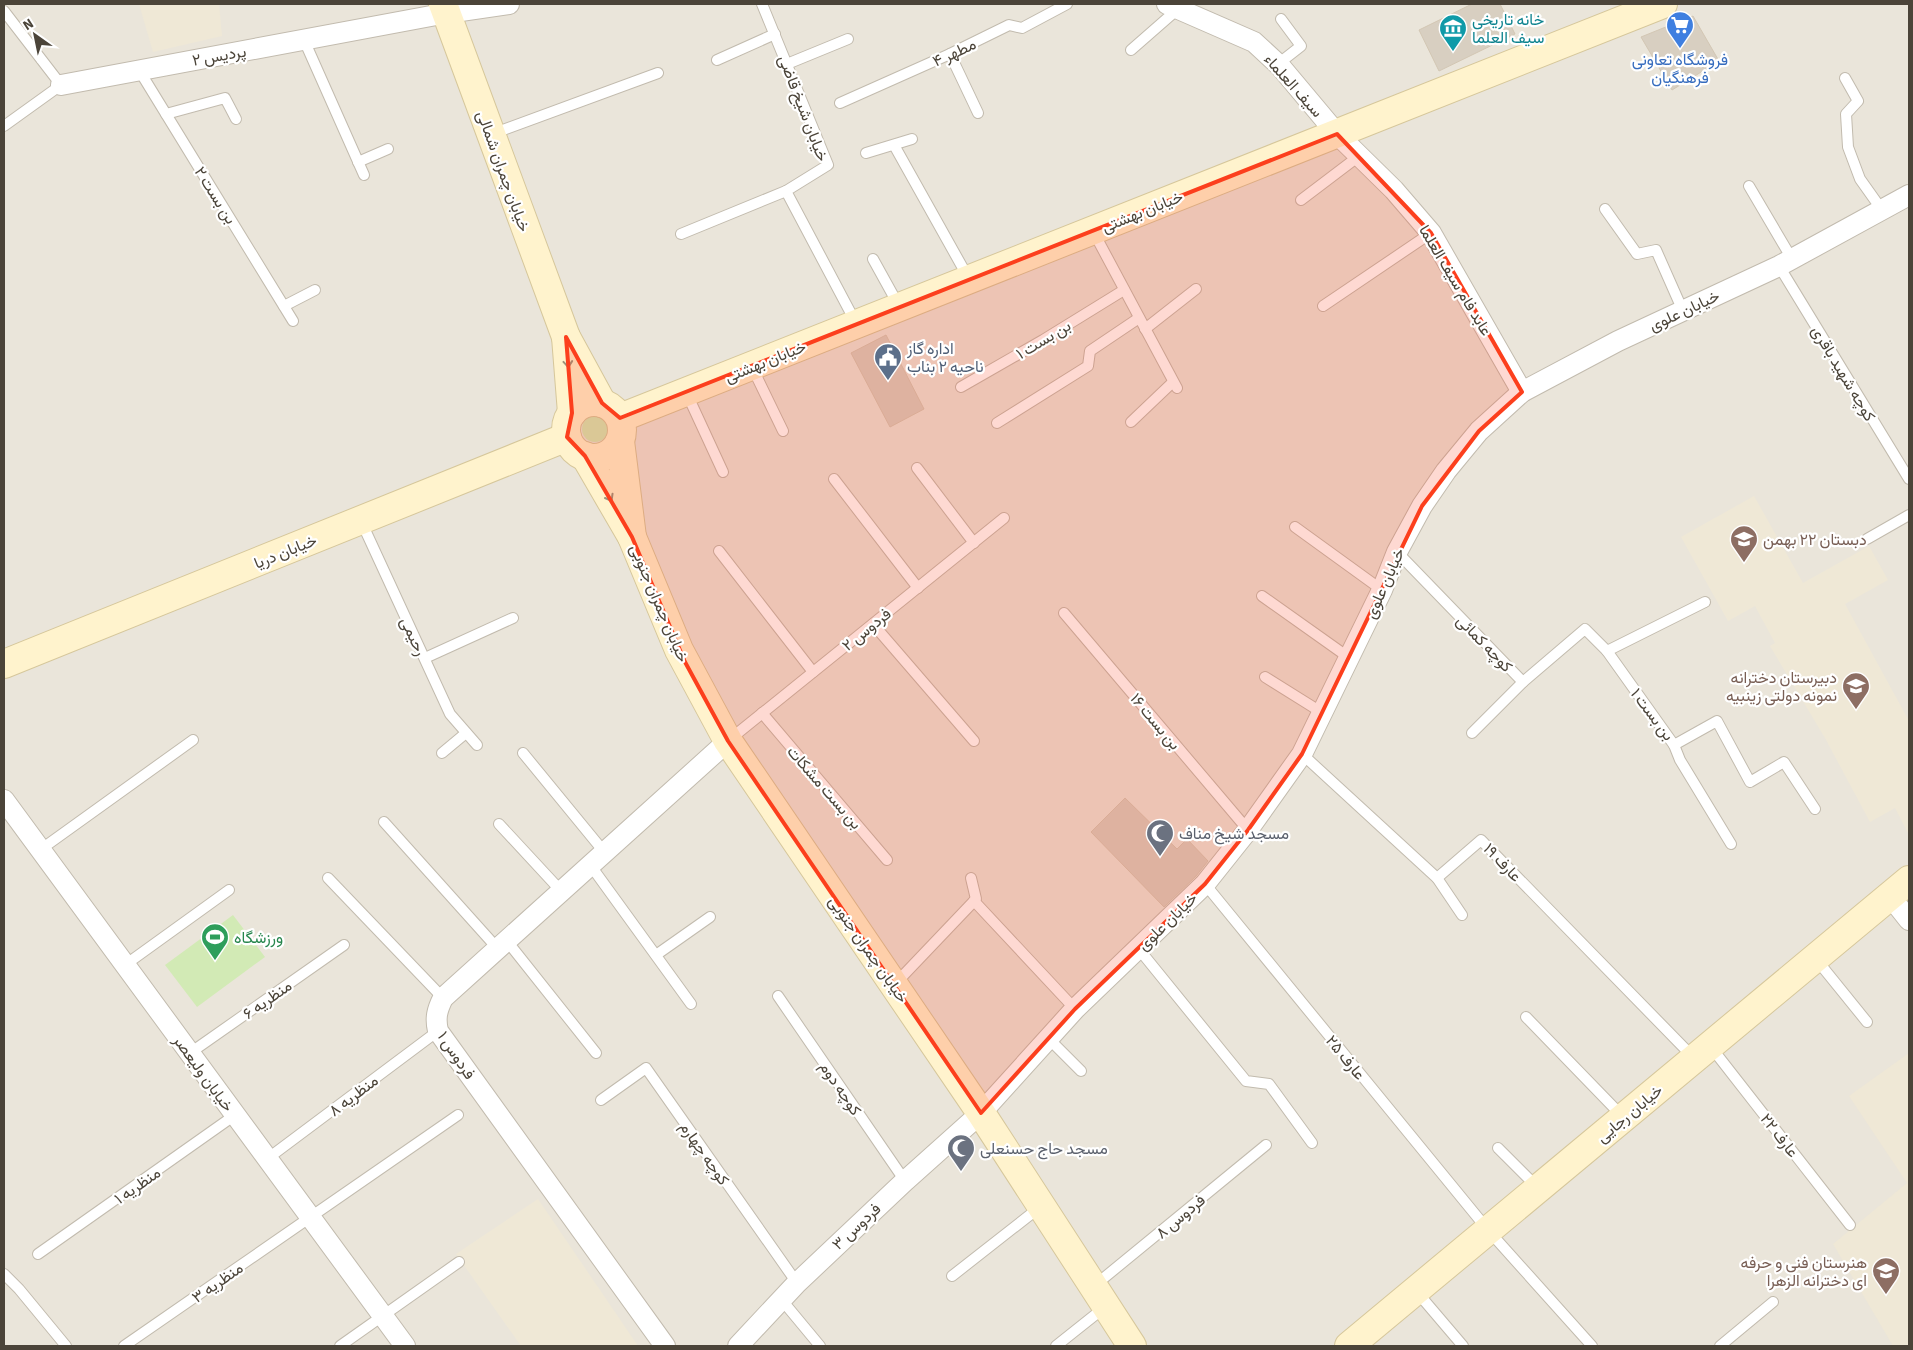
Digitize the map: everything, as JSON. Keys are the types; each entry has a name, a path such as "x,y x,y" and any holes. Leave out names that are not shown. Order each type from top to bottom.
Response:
{"main road":[{"name":"خیابان بهشتی","path":"614,421 1663,4"},
{"name":"خیابان چمران شمالی","path":"445,8 566,337 614,421"},
{"name":"خیابان چمران شمالی","path":"566,337 575,436"},
{"path":"586,403 614,421 610,453 594,458 575,436 586,403"},
{"name":"خیابان چمران جنوبی","path":"614,421 632,537"},
{"name":"خیابان چمران جنوبی","path":"575,436 632,537 682,656 728,740 981,1114 1132,1346"},
{"name":"خیابان دریا","path":"4,664 575,436"},
{"name":"خیابان رجایی","path":"1351,1345 1900,888"}],"street":[{"name":"پردیس ۲","path":"61,85 304,40 445,8 509,4"},
{"name":"سیف العلماء","path":"1176,5 1254,42 1278,64 1336,134"},
{"name":"عابد فام سیف العلما","path":"1336,134 1394,190 1431,233 1522,392"},
{"name":"خیابان علوی","path":"981,1114 1075,1009 1205,884 1248,830 1302,754 1382,590 1397,552 1422,506 1446,471 1479,431 1522,392 1618,341 1786,262 1909,195"},
{"path":"443,998 598,860 728,740"},
{"name":"خیابان ولیعصر","path":"4,800 405,1346"},
{"path":"1900,888 1909,920"},
{"name":"فردوس ۱","path":"443,998 438,1008 436,1020 438,1031 665,1346"},
{"name":"فردوس ۳","path":"738,1346 796,1282 981,1114"}],"lane":[{"name":"خیابان شیخ قاضی","path":"762,4 828,165 786,191"},
{"name":"مطهر ۴","path":"840,103 950,54 1009,25 1022,28 1067,4"},
{"path":"1131,50 1176,5"},
{"path":"4,11 61,85"},
{"path":"1278,64 1300,46 1281,19"},
{"path":"717,60 775,34"},
{"path":"787,64 848,39"},
{"path":"304,40 364,175"},
{"path":"950,54 978,113"},
{"name":"بن بست ۲","path":"139,70 292,321"},
{"path":"491,135 658,73"},
{"path":"1845,78 1858,101 1846,114 1848,147 1860,179 1882,210"},
{"name":"پردیس ۲","path":"4,126 61,85"},
{"path":"166,114 225,98 236,119"},
{"path":"866,153 912,139"},
{"path":"894,145 969,280"},
{"path":"358,162 388,149"},
{"path":"1301,200 1359,156"},
{"name":"کوچه شهید باقری","path":"1749,186 1786,262 1909,479"},
{"path":"681,234 786,191 857,324"},
{"path":"1605,209 1637,254 1656,250 1683,311"},
{"path":"1093,230 1175,385 1131,422"},
{"path":"1323,306 1431,233"},
{"path":"873,259 900,307"},
{"path":"1145,329 1196,289"},
{"path":"284,306 315,290"},
{"name":"بن بست ۱","path":"961,387 1043,340 1124,290"},
{"path":"997,422 1088,366 1090,351 1140,318"},
{"path":"752,366 784,431"},
{"path":"686,392 723,472"},
{"path":"917,468 974,543"},
{"path":"834,479 918,588"},
{"path":"1867,539 1909,515"},
{"name":"فردوس ۲","path":"728,740 1004,518"},
{"name":"رحیمی","path":"360,521 450,714 477,745"},
{"path":"1296,527 1382,590"},
{"path":"719,551 813,672"},
{"name":"کوچه کمائی","path":"1397,552 1524,682 1472,733"},
{"path":"1262,596 1348,657"},
{"path":"1607,651 1705,602"},
{"name":"بن بست ۱۶","path":"1064,613 1248,830"},
{"path":"425,658 514,618"},
{"path":"873,624 974,741"},
{"name":"بن بست ۱","path":"1524,682 1585,629 1607,651 1674,745 1717,721 1750,782 1784,762 1816,809"},
{"path":"1265,677 1321,712"},
{"name":"بن بست مشکات","path":"762,714 887,860"},
{"path":"442,753 466,733"},
{"path":"40,850 193,740"},
{"path":"1674,745 1680,760 1731,844"},
{"path":"523,753 598,860 656,955 691,1004"},
{"path":"1302,754 1437,878 1462,915"},
{"path":"384,822 503,945 596,1053"},
{"path":"499,824 562,892"},
{"name":"عارف ۱۹","path":"1437,878 1481,840 1702,1052"},
{"path":"328,878 443,998"},
{"path":"894,984 976,899 971,878"},
{"name":"عارف ۲۵","path":"1205,884 1488,1230 1592,1346"},
{"path":"125,965 229,890"},
{"path":"974,901 1075,1009"},
{"path":"656,955 710,917"},
{"name":"منظریه ۶","path":"190,1053 344,945"},
{"path":"1138,948 1246,1081 1269,1084 1312,1143"},
{"path":"1816,958 1868,1022"},
{"name":"کوچه دوم","path":"778,996 905,1181"},
{"path":"1526,1017 1624,1118"},
{"name":"منظریه ۸","path":"267,1159 438,1031"},
{"path":"1049,1039 1082,1071"},
{"name":"عارف ۲۲","path":"1702,1052 1850,1225"},
{"name":"کوچه چهارم","path":"601,1100 646,1068 796,1282"},
{"name":"منظریه ۱","path":"38,1254 235,1115"},
{"name":"منظریه ۳","path":"124,1346 458,1115"},
{"name":"فردوس ۸","path":"1056,1346 1099,1297 1266,1145"},
{"path":"1498,1148 1539,1188"},
{"path":"952,1276 1042,1206"},
{"path":"340,1346 459,1262"},
{"path":"4,1274 19,1289 66,1346"},
{"path":"1416,1290 1463,1346"},
{"path":"781,1300 820,1346"},
{"path":"1720,1346 1773,1302"}],"highlighted area":[{"path":"1337,134 1431,233 1522,392 1479,431 1422,506 1302,754 1248,830 1205,884 1075,1009 981,1113 728,741 685,662 632,537 585,456 567,437 572,413 566,337 602,403 620,418"}],"shaded area":[{"path":"4,4 1909,4 1909,1346 4,1346"},
{"path":"139,4 219,4 222,36 153,52"},
{"path":"1754,496 1803,583 1869,546 1888,580 1845,604 1909,721 1909,835 1895,808 1870,822 1825,738 1770,646 1775,643 1755,606 1728,621 1681,537"},
{"name":"هنرستان فنی و حرفه ای دخترانه الزهرا","path":"1909,1053 1909,1346 1893,1346 1833,1244 1907,1183 1849,1096"},
{"path":"538,1199 638,1346 521,1346 456,1254"}],"green space":[{"path":"595,416 604,420 608,429 604,438 595,442 586,438 582,429 586,420"},
{"name":"ورزشگاه","path":"233,915 265,957 197,1007 165,965"}],"building":[{"name":"خانه تاریخی سیف العلما","path":"1472,4 1500,4 1515,34 1439,71 1419,30"},
{"name":"فروشگاه تعاونی فرهنگیان","path":"1693,16 1719,61 1672,90 1641,37"},
{"name":"اداره گاز ناحیه ۲ بناب","path":"886,335 924,409 890,427 851,353"},
{"name":"مسجد شیخ مناف","path":"1125,798 1177,849 1187,839 1208,861 1196,876 1164,907 1091,832"}],"place":[{"name":"فروشگاه تعاونی فرهنگیان","path":"1680,49"},
{"name":"خانه تاریخی سیف العلما","path":"1453,52"},
{"name":"اداره گاز ناحیه ۲ بناب","path":"888,381"},
{"name":"دبستان ۲۲ بهمن","path":"1744,563"},
{"name":"دبیرستان دخترانه نمونه دولتی زینبیه","path":"1856,710"},
{"name":"مسجد شیخ مناف","path":"1160,857"},
{"name":"ورزشگاه","path":"215,961"},
{"name":"مسجد حاج حسنعلی","path":"961,1172"},
{"name":"هنرستان فنی و حرفه ای دخترانه الزهرا","path":"1886,1295"}]}
